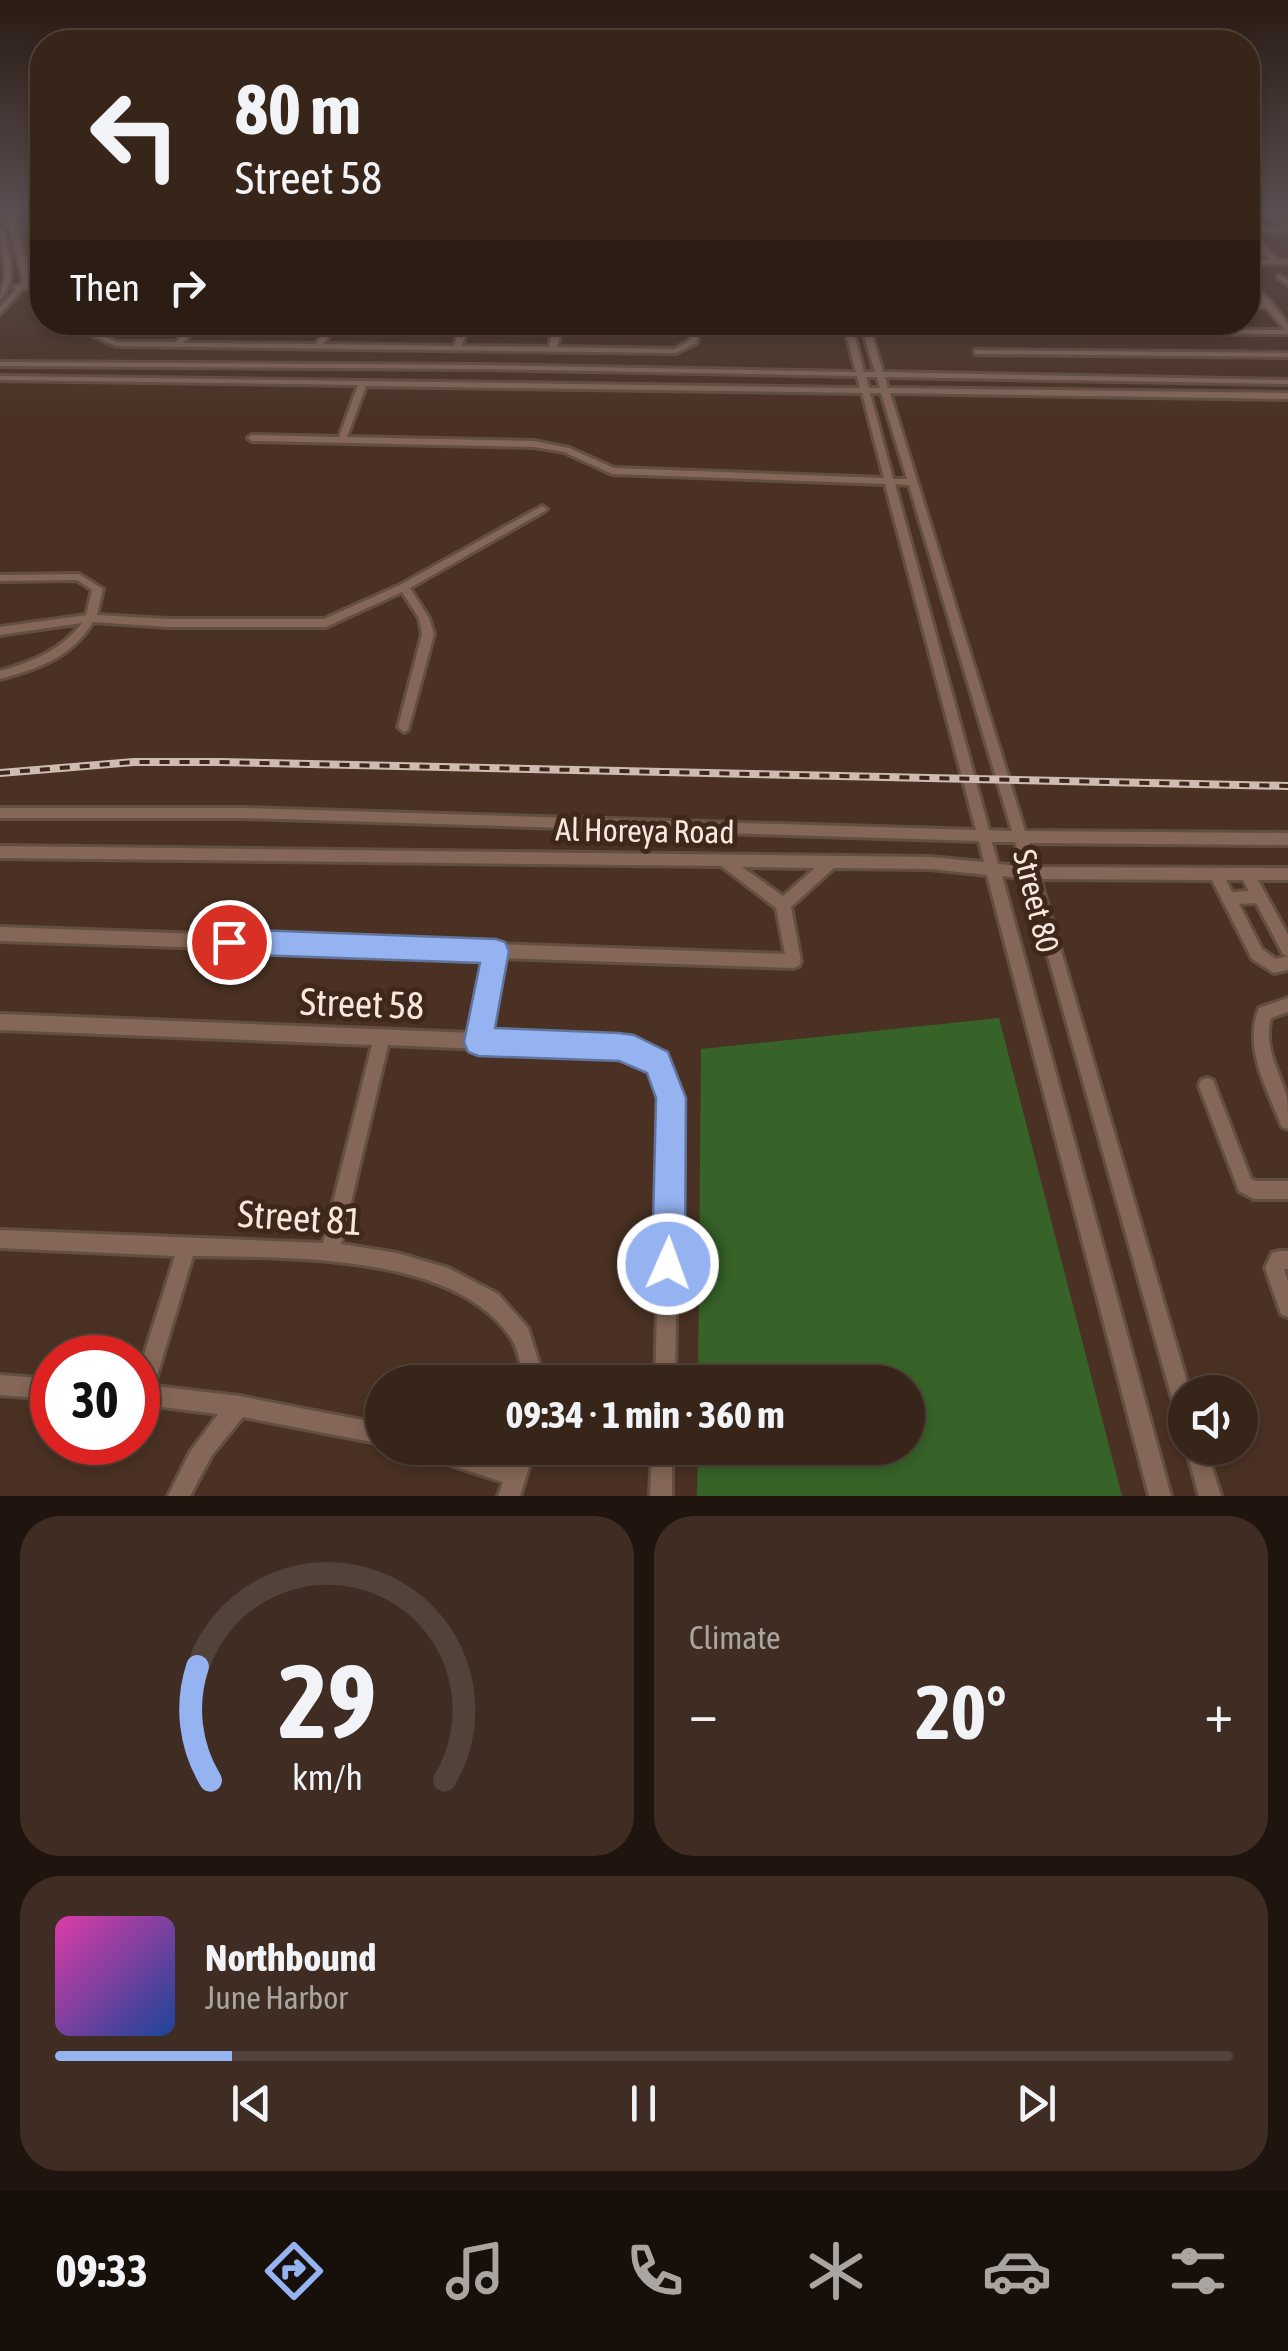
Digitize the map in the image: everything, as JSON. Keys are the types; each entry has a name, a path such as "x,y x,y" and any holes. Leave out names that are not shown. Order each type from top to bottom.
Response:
{"street":[{"path":"24,279 25,285"},
{"path":"0,297 4,285 30,285"},
{"path":"0,312 25,285"},
{"path":"1260,296 1288,331"},
{"path":"1260,306 1270,306"},
{"path":"1260,332 1288,331"},
{"path":"97,335 100,340 116,344 676,351 694,341 694,335"},
{"path":"179,344 186,335"},
{"path":"319,346 325,335"},
{"path":"457,348 460,335"},
{"path":"552,350 556,335"},
{"name":"Street 80","path":"851,335 1160,1496"},
{"name":"Street 80","path":"868,335 1031,873 1175,1375"},
{"path":"1239,335 1260,354"},
{"path":"978,352 1288,355"},
{"path":"0,364 480,367 1288,396"},
{"path":"0,378 362,385 1288,382"},
{"path":"342,440 362,385"},
{"path":"252,438 534,444 566,450 612,471 912,482"},
{"path":"0,631 89,618 168,623 326,623 404,588 542,509"},
{"path":"902,526 926,528"},
{"path":"0,578 86,579 98,589 89,618 67,650 0,675"},
{"path":"404,588 424,618 428,634 404,726"},
{"name":"Al Horeya Road","path":"0,812 244,813 1020,837 1288,839"},
{"name":"Al Horeya Road","path":"0,852 722,859 829,864 930,862 1031,873 1288,874"},
{"path":"0,934 794,961 783,905 722,859"},
{"path":"783,905 829,864"},
{"path":"1216,874 1256,954 1274,966 1288,963"},
{"path":"1248,875 1288,949"},
{"path":"1228,898 1260,897"},
{"path":"478,1042 496,951"},
{"path":"1288,1005 1265,1013 1259,1024 1262,1048 1288,1121"},
{"name":"Street 58","path":"0,1022 634,1050 658,1063 671,1098 665,1365"},
{"path":"330,1250 382,1036"},
{"path":"1207,1086 1244,1186 1254,1190 1288,1190"},
{"name":"Street 81","path":"0,1239 330,1250 430,1268 464,1284 514,1326 527,1348 531,1365"},
{"path":"159,1335 187,1246"},
{"path":"1288,1260 1279,1260 1274,1268 1288,1307"},
{"path":"0,1385 30,1387"},
{"path":"160,1396 240,1406 365,1431"},
{"path":"179,1496 218,1426 240,1406"},
{"path":"467,1465 513,1486"},
{"path":"661,1496 662,1465"},
{"path":"1201,1465 1210,1496"}],"green space":[{"path":"999,1018 1122,1496 697,1496 698,1465 925,1465 925,1365 698,1365 701,1049"}],"railway":[{"path":"0,773 134,762 219,762 1288,786"}],"route":[{"path":"229,942 496,951 478,1042 619,1047 658,1063 671,1098 668,1264"}]}
